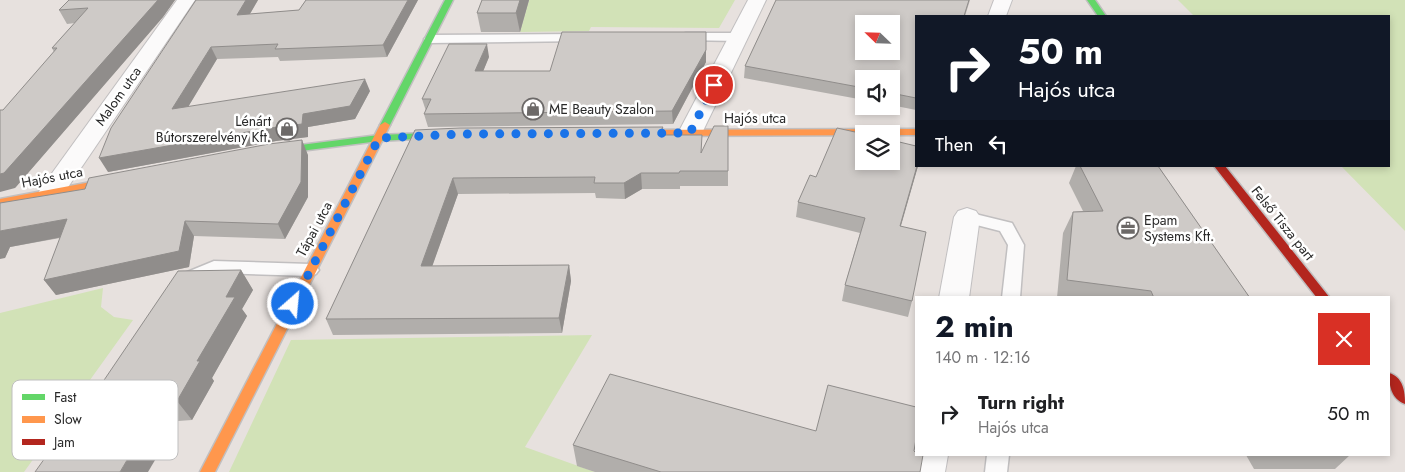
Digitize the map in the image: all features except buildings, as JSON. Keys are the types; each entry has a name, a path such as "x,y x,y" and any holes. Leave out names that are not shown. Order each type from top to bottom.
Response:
{"street":[{"name":"Malom utca","path":"51,193 186,0"},
{"name":"Tápai utca","path":"208,472 449,0"},
{"path":"690,133 757,0"},
{"path":"997,15 1003,0"},
{"path":"1091,0 1101,15"},
{"name":"Hajós utca","path":"612,133 915,132"},
{"path":"256,154 379,138 464,134"},
{"name":"Felső Tisza part","path":"1220,167 1322,296"},
{"name":"Hajós utca","path":"0,202 139,176"},
{"path":"954,296 967,218"},
{"path":"1390,379 1405,398"},
{"path":"927,472 930,456"}],"lane":[{"path":"670,37 738,37"},
{"path":"430,39 592,38"},
{"path":"967,218 1006,227 1016,245 1011,296"},
{"path":"173,293 186,278 214,267 310,270"},
{"path":"996,472 998,456"}],"green space":[{"path":"529,0 735,0 719,28 591,27 589,31 520,32"},
{"path":"1178,0 1405,0 1405,231 1342,167 1390,167 1390,15 1193,15"},
{"path":"103,288 101,307 114,317 133,320 90,380 12,380 12,460 33,460 24,472 0,472 0,313"},
{"path":"592,335 525,447 595,472 229,472 291,340"}],"traffic: fast":[{"path":"385,125 449,0"},
{"path":"1091,0 1101,15"},
{"path":"269,152 379,138 450,135"}],"traffic: slow":[{"path":"207,472 385,125"},
{"path":"625,133 915,132"},
{"path":"0,202 123,179"}],"traffic: jam":[{"path":"1220,167 1322,296"},
{"path":"1390,379 1405,398"}],"place":[{"name":"ME Beauty Szalon","path":"533,109"},
{"name":"Lénárt Bútorszerelvény Kft.","path":"287,129"},
{"name":"Epam Systems Kft.","path":"1128,228"}],"route":[{"path":"293,304 379,138 464,134 690,133 714,85"}]}
